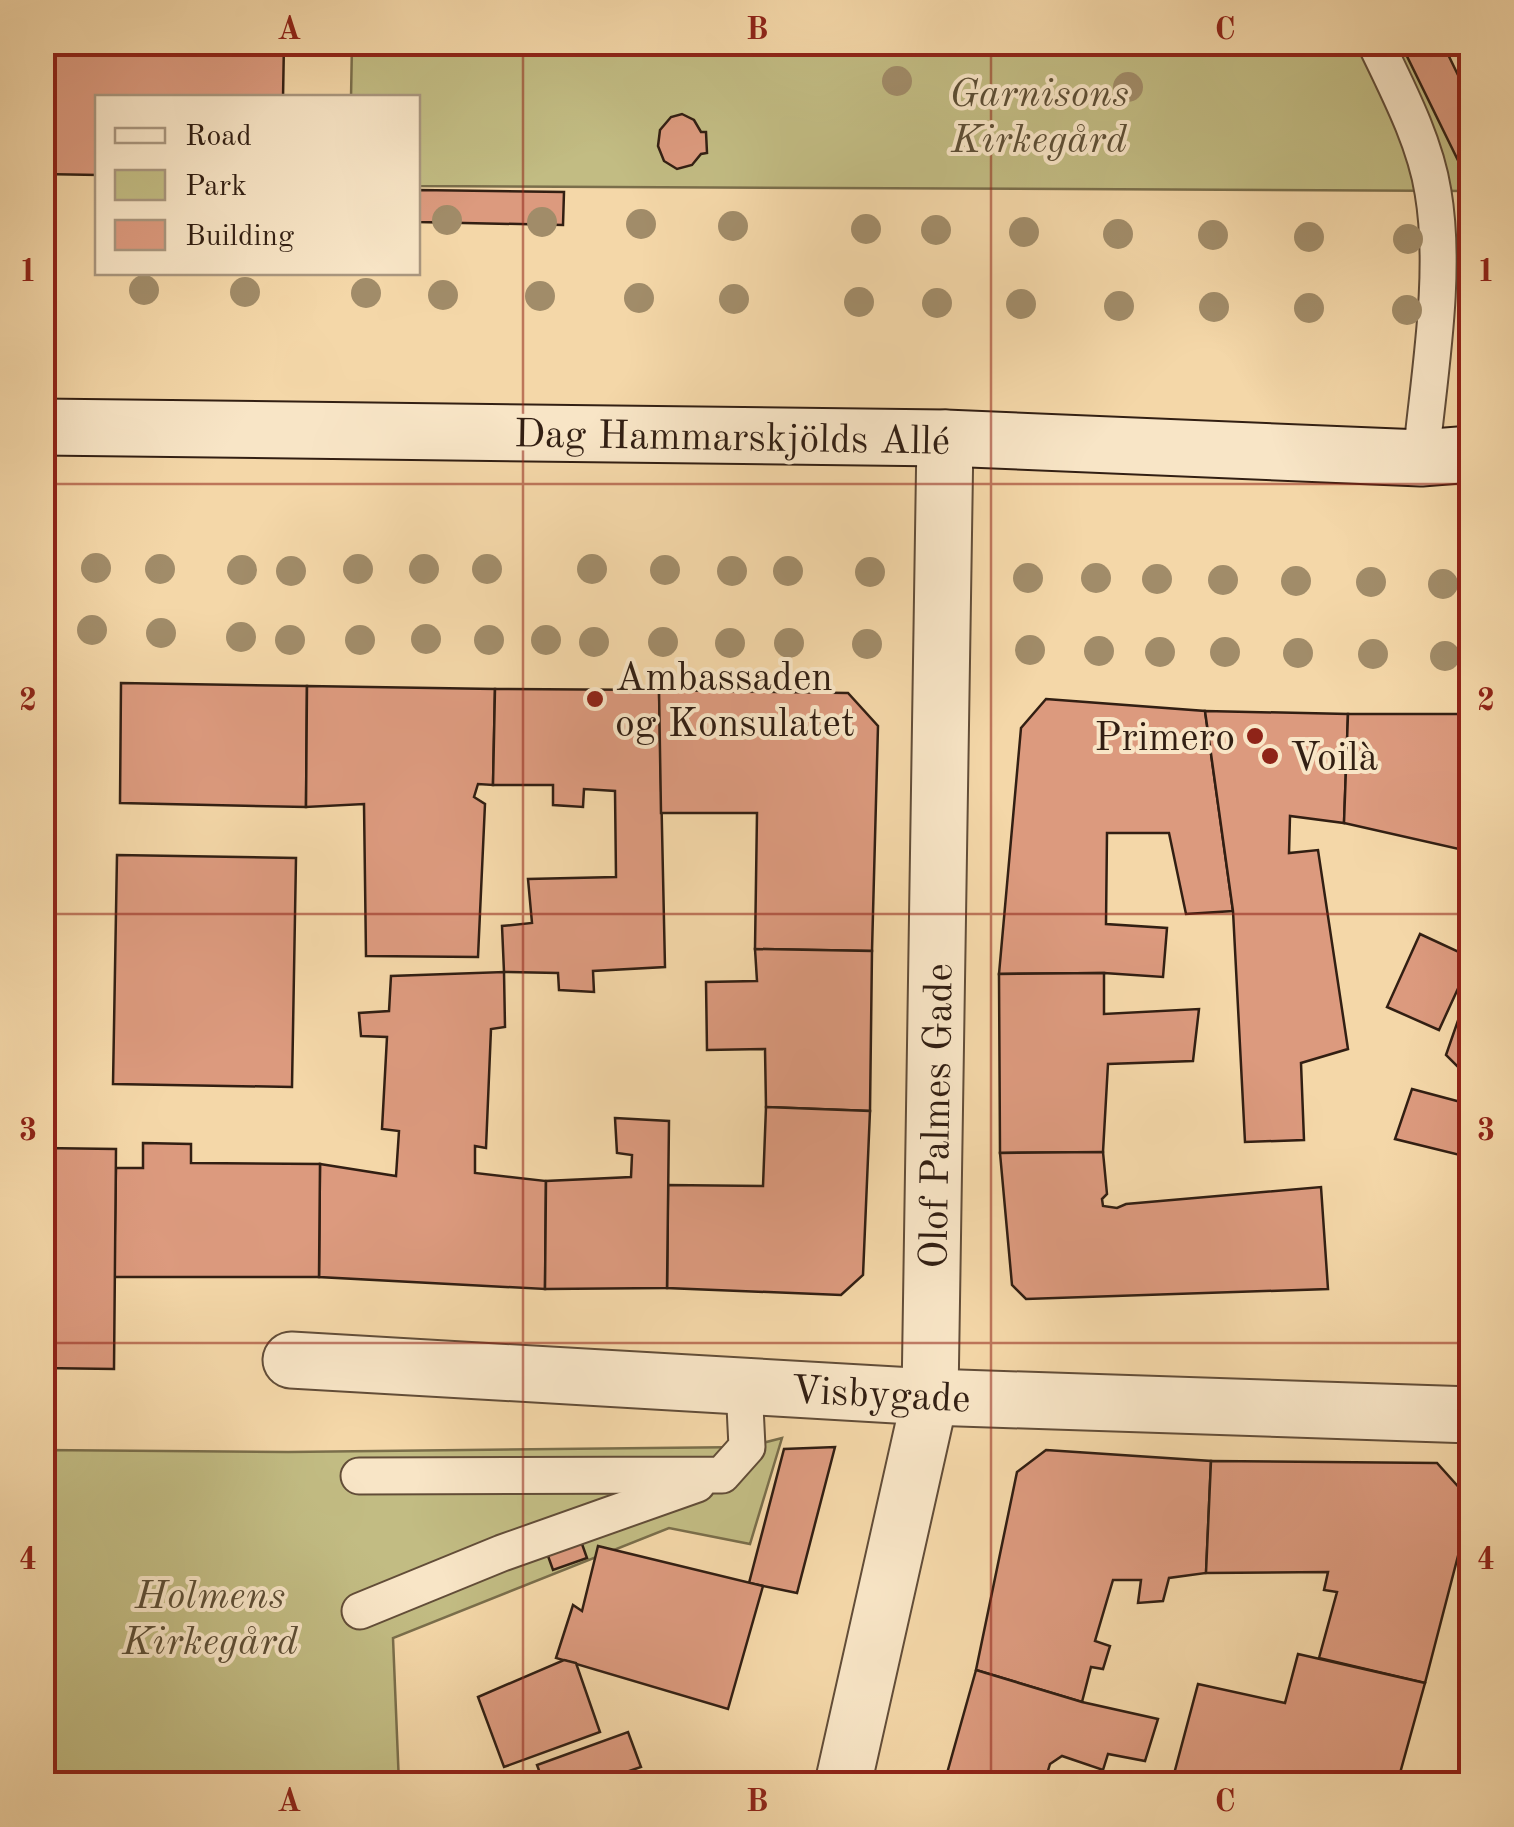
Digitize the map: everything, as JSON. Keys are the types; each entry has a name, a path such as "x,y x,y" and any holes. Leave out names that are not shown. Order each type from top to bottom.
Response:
{"street":[{"name":"Dag Hammarskjölds Allé","path":"42,427 945,438 1455,462"},
{"name":"Olof Palmes Gade","path":"843,1784 930,1396 945,438"},
{"name":"Visbygade","path":"290,1360 930,1396 1472,1415"}],"lane":[{"path":"1375,42 1419,144 1434,191 1437,278 1455,462"},
{"path":"360,1611 502,1553 722,1476 747,1447 744,1386"},
{"path":"358,1476 722,1476"}],"green space":[{"name":"Garnisons Kirkegård","path":"352,43 1442,43 1471,104 1471,191 420,186 420,95 351,95"},
{"name":"Holmens Kirkegård","path":"782,1438 750,1544 669,1528 393,1638 399,1784 43,1784 42,1450 288,1452 747,1447"}],"building":[{"path":"42,42 284,42 283,95 95,95 95,175 42,174"},
{"path":"1400,42 1442,42 1472,104 1472,189"},
{"path":"682,114 706,132 707,153 692,165 677,169 664,161 658,146 660,130 671,117"},
{"path":"420,190 564,192 563,225 420,222"},
{"path":"121,683 307,686 306,807 120,803"},
{"path":"307,686 495,689 493,785 478,784 474,797 485,804 478,957 366,956 364,804 306,807"},
{"path":"495,689 659,690 665,967 593,971 594,992 559,990 558,973 504,972 502,926 532,923 528,879 616,877 615,791 584,789 583,807 553,805 553,785 493,785"},
{"path":"659,690 848,693 878,726 872,951 755,949 757,813 661,813"},
{"path":"1046,699 1205,711 1233,911 1186,914 1169,833 1107,833 1106,924 1167,928 1163,977 999,974 1021,728"},
{"path":"1205,711 1348,714 1344,823 1290,816 1289,853 1318,850 1348,1049 1301,1063 1304,1140 1245,1142 1233,911"},
{"path":"1348,714 1472,714 1472,852 1344,823"},
{"path":"117,855 296,858 292,1087 113,1084"},
{"path":"1420,934 1472,958 1439,1030 1387,1007"},
{"path":"755,949 872,951 870,1111 766,1107 765,1049 707,1050 706,982 757,981"},
{"path":"504,972 505,1027 491,1029 486,1148 475,1146 475,1173 546,1181 545,1289 319,1277 320,1164 396,1176 399,1131 382,1129 387,1037 361,1036 359,1013 389,1011 391,976"},
{"path":"1104,973 1104,1014 1199,1009 1193,1061 1108,1064 1103,1152 1000,1153 999,974"},
{"path":"1462,1009 1472,1013 1472,1073 1459,1068 1446,1055"},
{"path":"1412,1089 1472,1105 1472,1158 1395,1139"},
{"path":"766,1107 870,1111 863,1275 841,1295 667,1288 668,1185 763,1186"},
{"path":"615,1118 669,1121 667,1288 545,1289 546,1181 631,1177 632,1155 617,1153"},
{"path":"143,1143 191,1144 191,1163 320,1164 319,1277 114,1277 116,1168 143,1168"},
{"path":"42,1148 116,1149 114,1369 42,1368"},
{"path":"1103,1152 1107,1194 1102,1199 1103,1206 1117,1208 1126,1204 1321,1187 1328,1289 1026,1299 1012,1285 1000,1153"},
{"path":"835,1447 797,1593 749,1583 784,1449"},
{"path":"1046,1450 1211,1461 1206,1573 1169,1578 1163,1601 1138,1603 1141,1580 1113,1580 1095,1641 1110,1646 1103,1669 1091,1667 1082,1702 976,1670 1017,1472"},
{"path":"1211,1461 1437,1463 1472,1502 1425,1683 1319,1658 1337,1592 1324,1590 1328,1572 1206,1573"},
{"path":"577,1530 587,1558 553,1570 543,1542"},
{"path":"598,1546 763,1586 728,1709 556,1658 573,1605 582,1611"},
{"path":"1298,1654 1425,1683 1397,1784 1225,1784 1174,1774 1198,1684 1285,1703"},
{"path":"564,1660 576,1663 600,1732 504,1767 478,1697"},
{"path":"976,1670 1082,1702 1158,1719 1145,1761 1108,1754 1103,1770 1062,1756 1050,1764 1044,1784 944,1784"},
{"path":"628,1732 641,1767 591,1784 544,1784 537,1765"}],"place":[{"name":"Ambassaden og Konsulatet","path":"595,699"},
{"name":"Primero","path":"1255,736"},
{"name":"Voilà","path":"1270,756"}]}
